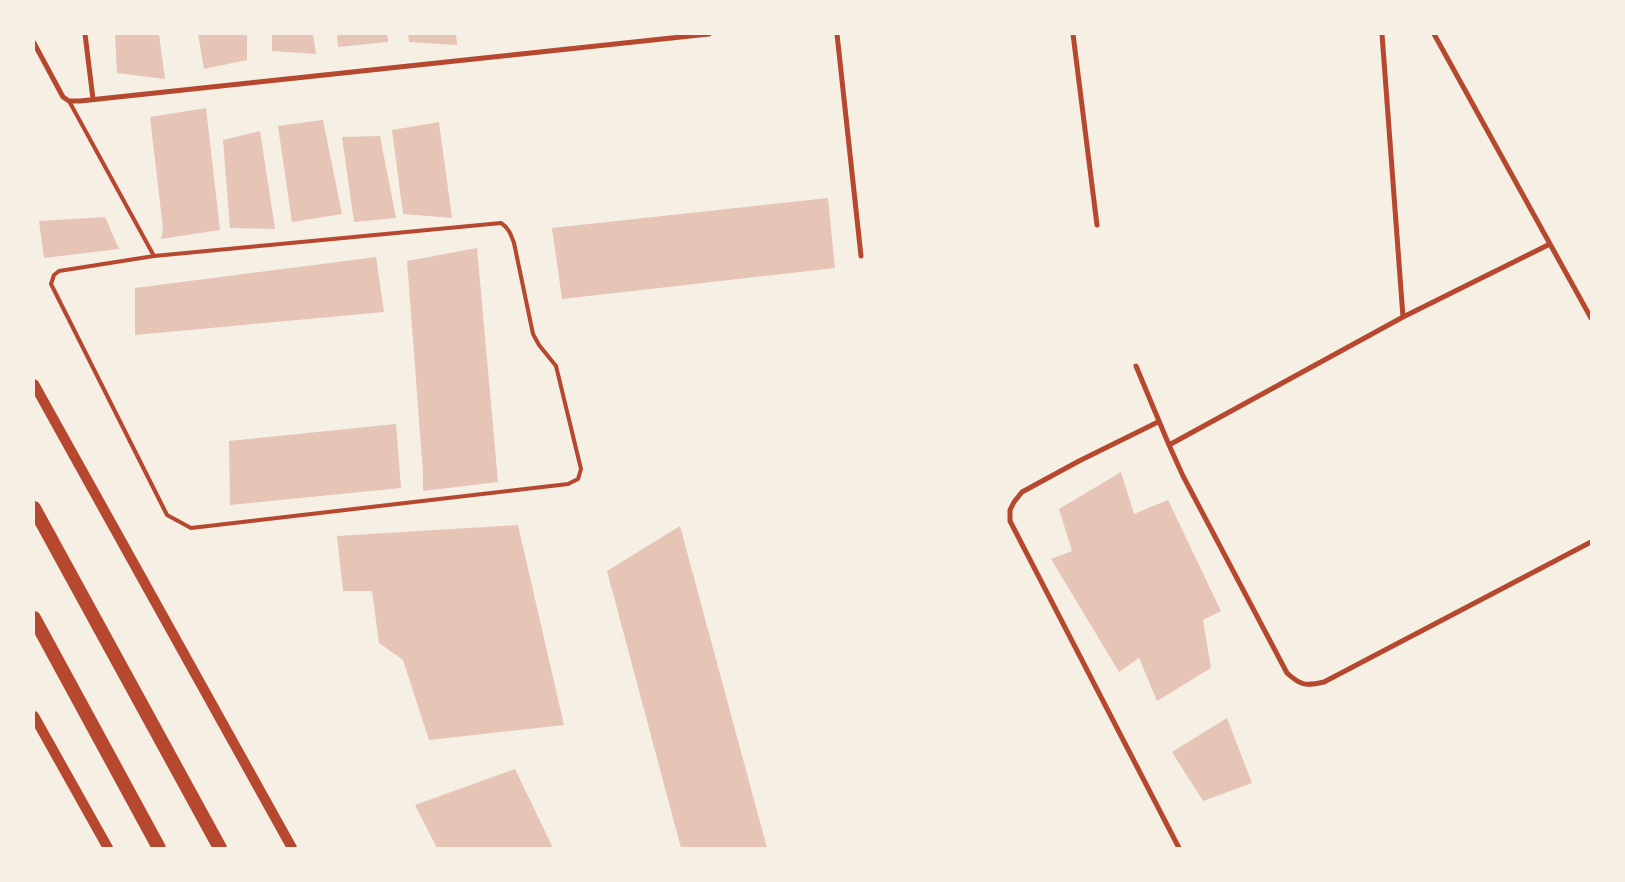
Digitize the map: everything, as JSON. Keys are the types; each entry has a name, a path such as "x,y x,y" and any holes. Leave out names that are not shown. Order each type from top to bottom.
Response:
{"highway":[{"path":"34,508 220,848"},
{"path":"34,618 159,848"}],"main road":[{"path":"34,384 292,848"},
{"path":"34,716 108,848"}],"street":[{"path":"85,34 93,99"},
{"path":"34,43 63,97 69,100 709,34"},
{"path":"837,34 861,256"},
{"path":"1072,34 1097,224"},
{"path":"1382,34 1404,318"},
{"path":"1434,34 1591,318"},
{"path":"1169,445 1404,318 1550,244"},
{"path":"1136,366 1158,422 1183,476 1288,673 1297,682 1309,686 1324,682 1591,542"},
{"path":"1158,422 1022,492 1010,510 1010,521 1180,848"}],"lane":[{"path":"69,100 154,256"},
{"path":"501,223 510,232 514,243 533,334 539,345 556,366 581,470 578,478 568,484 191,528 179,522 168,515 51,284 54,275 59,271 154,256 501,223"}],"building":[{"path":"115,34 159,34 165,79 117,73"},
{"path":"198,34 247,34 247,60 204,69"},
{"path":"272,34 313,34 316,54 272,51"},
{"path":"337,34 387,34 388,42 338,47"},
{"path":"408,34 456,34 457,45 409,42"},
{"path":"206,108 220,230 161,239 163,229 150,117"},
{"path":"323,120 342,214 292,222 278,126"},
{"path":"439,122 452,218 403,214 392,130"},
{"path":"260,131 275,229 230,228 223,140"},
{"path":"380,136 396,218 354,222 342,137"},
{"path":"828,198 835,268 562,299 552,228"},
{"path":"105,217 119,249 44,258 39,221"},
{"path":"477,248 498,482 423,491 407,261"},
{"path":"376,257 384,312 135,335 135,288"},
{"path":"396,424 401,488 230,505 229,441"},
{"path":"1121,472 1134,514 1168,500 1221,611 1203,620 1211,668 1157,701 1139,658 1119,672 1051,559 1072,551 1059,509"},
{"path":"518,525 564,725 429,740 403,660 379,643 372,591 343,591 337,536"},
{"path":"680,526 767,848 681,848 607,571"},
{"path":"1227,718 1252,783 1203,801 1172,752"},
{"path":"515,769 553,848 437,848 415,805"}]}
